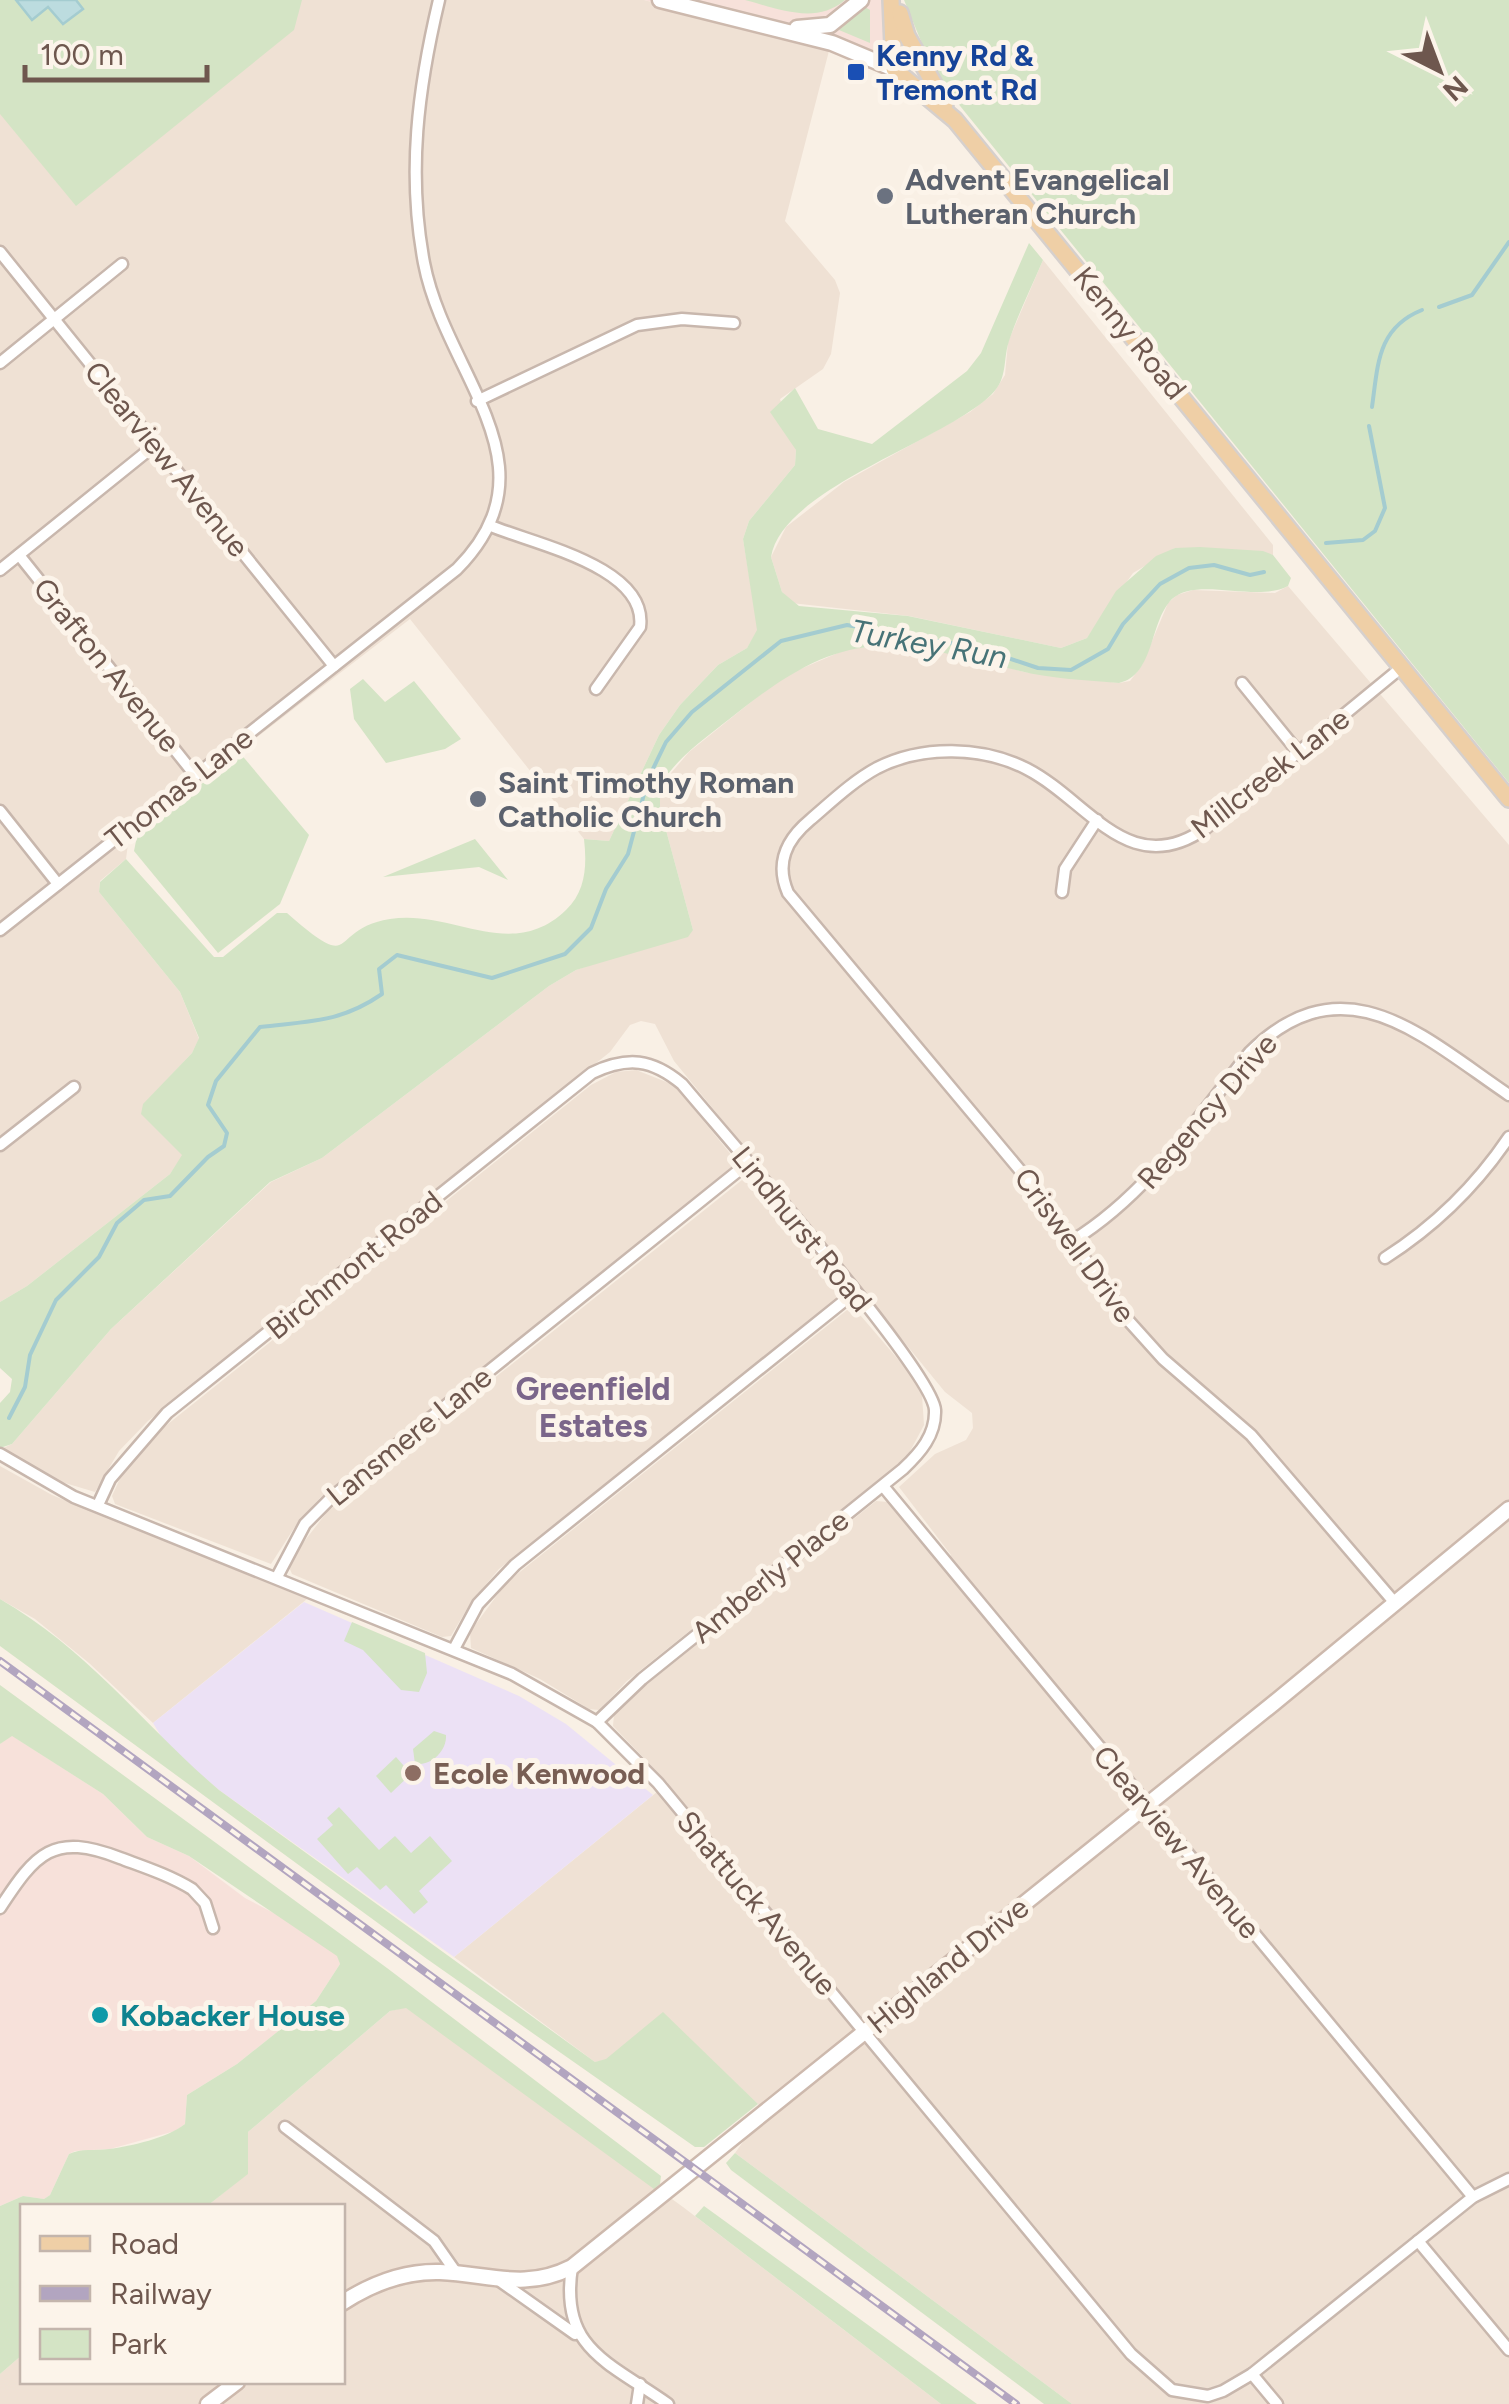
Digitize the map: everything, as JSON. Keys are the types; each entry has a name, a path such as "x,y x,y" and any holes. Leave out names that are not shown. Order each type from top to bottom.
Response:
{"main road":[{"path":"894,0 894,70"},
{"path":"894,0 907,36 956,120"},
{"name":"Kenny Road","path":"894,70 956,120 1509,799"}],"street":[{"path":"439,0 420,84 414,188 424,265 442,323 478,401 503,473 492,526 596,565 635,599 640,627 596,690"},
{"name":"Kenny Road","path":"660,0 832,43 894,70"},
{"path":"773,27 812,29 830,25 862,0"},
{"name":"Clearview Avenue","path":"0,252 334,666"},
{"path":"0,362 122,264"},
{"path":"478,401 637,324 682,319 734,323"},
{"path":"0,570 155,445"},
{"name":"Thomas Lane","path":"0,930 457,569 492,526"},
{"name":"Grafton Avenue","path":"19,555 196,775"},
{"name":"Millcreek Lane","path":"781,868 787,846 802,827 877,768 951,750 978,753 1027,769 1134,844 1178,844 1206,828 1402,667"},
{"path":"1242,683 1298,752"},
{"path":"0,812 58,884"},
{"path":"1062,892 1065,869 1097,820"},
{"name":"Criswell Drive","path":"781,868 788,894 1040,1194 1128,1320 1251,1436 1395,1603"},
{"name":"Regency Drive","path":"1072,1240 1120,1209 1142,1189 1250,1052 1270,1032 1299,1015 1328,1008 1386,1015 1509,1095"},
{"name":"Lindhurst Road","path":"638,1060 662,1068 682,1084 748,1163 922,1378 932,1394 934,1423"},
{"name":"Birchmont Road","path":"98,1505 110,1478 167,1413 592,1073 614,1063 638,1060"},
{"path":"0,1145 74,1088"},
{"path":"1385,1258 1420,1236 1464,1194 1509,1138"},
{"name":"Lansmere Lane","path":"277,1576 305,1524 332,1497 748,1163"},
{"path":"454,1649 478,1604 515,1565 854,1293"},
{"name":"Amberly Place","path":"596,1722 642,1679 882,1486 923,1449 934,1423"},
{"name":"Shattuck Avenue","path":"0,1454 36,1478 98,1505 512,1674 596,1722 658,1783 1156,2380 1188,2395 1222,2391 1252,2374"},
{"name":"Clearview Avenue","path":"882,1486 1473,2197"},
{"name":"Highland Drive","path":"345,2302 402,2276 457,2274 500,2282 538,2281 572,2267 1147,1806 1509,1509"},
{"path":"0,1908 33,1862 56,1848 80,1844 155,1870 192,1889 204,1903 213,1928"},
{"path":"284,2127 434,2241 457,2274"},
{"path":"1277,2404 1252,2374 1473,2197 1509,2179"},
{"path":"1418,2241 1509,2350"},
{"path":"572,2267 568,2314 576,2335"},
{"path":"500,2282 668,2404"},
{"path":"208,2404 234,2384"},
{"path":"637,2404 640,2384"}],"shaded area":[{"path":"0,0 644,0 830,47 785,221 835,280 840,293 831,354 823,369 780,399 796,450 795,465 749,521 743,539 758,630 747,648 718,665 680,705 659,735 609,841 584,839 410,619 129,836 126,859 100,881 99,892 180,992 199,1039 192,1053 144,1104 183,1155 170,1174 27,1286 0,1302"},
{"path":"644,0 891,0 894,69 798,37"},
{"path":"1043,260 1273,545 1273,555 1175,548 1133,573 1087,638 1061,648 909,616 791,603 782,592 771,557 786,527 844,482 970,412 993,394 1005,375 1008,342"},
{"path":"1288,586 1509,845 1509,2404 1072,2404 735,2153 765,2111 663,2013 606,2060 595,2062 454,1957 668,1783 613,1726 614,1715 636,1693 876,1501 888,1502 940,1565 951,1555 899,1487 935,1454 966,1440 973,1428 972,1413 945,1392 674,1061 655,1024 641,1021 630,1025 610,1052 148,1421 119,1451 95,1492 55,1480 1,1449 12,1444 111,1329 271,1182 322,1158 549,986 576,970 693,930 660,808 660,786 689,752 782,677 847,649 903,644 953,652 1024,672 1119,683 1130,681 1142,665 1168,603 1177,595 1193,590 1275,593"},
{"name":"Greenfield Estates","path":"636,1070 674,1085 733,1157 733,1166 320,1498 298,1522 271,1564 115,1504 112,1496 122,1474 153,1436 591,1085 616,1072"},
{"name":"Greenfield Estates","path":"742,1180 754,1183 837,1285 836,1300 499,1569 471,1602 451,1636 442,1637 292,1574 289,1567 296,1552 327,1512"},
{"name":"Greenfield Estates","path":"855,1309 908,1371 922,1395 924,1425 907,1457 627,1681 599,1710 589,1709 540,1679 471,1648 470,1632 506,1583 847,1310"},
{"path":"0,1466 52,1495 307,1599 153,1723 35,1619 0,1599"},
{"name":"Ecole Kenwood","path":"304,1602 519,1696 566,1724 653,1795 454,1957 219,1790 167,1746 153,1723"},
{"path":"11,1735 103,1794 147,1837 189,1856 245,1898 291,1922 338,1956 340,1964 316,2001 237,2064 187,2095 185,2124 175,2131 110,2149 75,2151 69,2154 50,2195 44,2199 23,2196 0,2206 0,1744"},
{"path":"406,2007 683,2207 941,2404 0,2404 0,2374 20,2357 20,2384 345,2384 345,2204 210,2204 247,2174 248,2132 390,2011"}],"green space":[{"path":"0,0 302,0 294,30 76,206 0,114"},
{"path":"745,0 845,0 822,12 797,13"},
{"path":"904,0 1509,0 1509,783 935,75"},
{"path":"865,7 870,10 870,43 839,30"},
{"path":"1029,243 1043,260 1010,338 997,389 968,413 867,468 803,510 782,532 771,557 782,592 799,606 908,616 1061,648 1087,638 1116,591 1156,556 1175,548 1263,551 1273,555 1291,578 1288,586 1260,592 1196,590 1172,599 1159,621 1146,659 1131,678 1119,683 1044,676 903,647 872,647 841,652 776,684 695,746 660,786 660,808 693,930 688,937 576,970 549,986 322,1158 270,1182 111,1329 12,1444 0,1448 0,1403 10,1392 12,1379 0,1368 0,1302 27,1286 170,1174 182,1155 141,1114 143,1104 192,1053 199,1038 180,992 99,892 100,882 126,859 214,957 223,957 277,913 287,913 335,946 370,924 390,919 436,921 503,934 545,925 566,910 578,895 585,868 584,839 609,841 659,735 680,705 718,665 747,648 757,630 743,539 749,521 795,465 796,450 770,412 795,388 818,429 872,444 967,371 981,353"},
{"path":"363,679 385,702 414,681 461,739 445,749 386,763 354,719 350,689"},
{"path":"240,753 309,835 280,904 218,953 134,851 137,836"},
{"path":"475,839 508,880 479,867 383,877"},
{"path":"0,1599 89,1665 219,1790 595,2062 606,2059 663,2012 758,2104 704,2147 695,2147 427,1959 0,1646"},
{"path":"352,1622 425,1653 427,1673 419,1692 401,1690 363,1650 344,1641"},
{"path":"0,1685 387,1968 661,2176 660,2184 654,2189 406,2008 390,2011 248,2132 248,2174 210,2204 20,2204 20,2357 0,2374 0,2206 23,2196 44,2199 50,2195 69,2154 138,2143 185,2124 187,2095 237,2064 316,2001 340,1964 337,1956 189,1856 147,1837 103,1794 12,1736 0,1744"},
{"path":"434,1731 446,1735 444,1747 432,1760 415,1764 413,1749"},
{"path":"396,1757 411,1774 391,1793 376,1776"},
{"path":"339,1807 379,1850 395,1836 411,1853 430,1836 452,1861 419,1891 428,1902 414,1914 386,1885 380,1890 357,1867 348,1874 317,1839 333,1825 327,1818"},
{"path":"735,2153 1072,2404 1044,2404 731,2170 726,2163"},
{"path":"704,2206 977,2404 941,2404 695,2216"}],"water":[{"path":"16,0 76,0 83,9 63,24 48,7 32,20"}],"waterway":[{"name":"Turkey Run","path":"1439,307 1472,295 1509,242"},
{"name":"Turkey Run","path":"1372,407 1382,349 1396,327 1422,310"},
{"name":"Turkey Run","path":"1326,543 1363,540 1375,531 1385,508 1369,426"},
{"name":"Turkey Run","path":"9,1418 25,1387 30,1355 56,1300 99,1257 117,1223 144,1200 170,1196 224,1146 227,1133 208,1105 216,1081 260,1027 324,1019 352,1011 382,994 379,969 397,955 492,978 565,954 591,928 606,889 628,854 648,779 666,742 692,712 781,641 847,625 978,648 1038,668 1071,670 1108,649 1123,624 1160,584 1189,568 1214,565 1250,575 1264,572"}],"railway":[{"path":"0,1661 1016,2404"}],"place":[{"name":"Kenny Rd & Tremont Rd","path":"856,72"},
{"name":"Advent Evangelical Lutheran Church","path":"885,196"},
{"name":"Saint Timothy Roman Catholic Church","path":"478,799"},
{"name":"Ecole Kenwood","path":"413,1773"},
{"name":"Kobacker House","path":"100,2015"}],"district":[{"name":"Greenfield Estates","path":"593,1408"}]}
